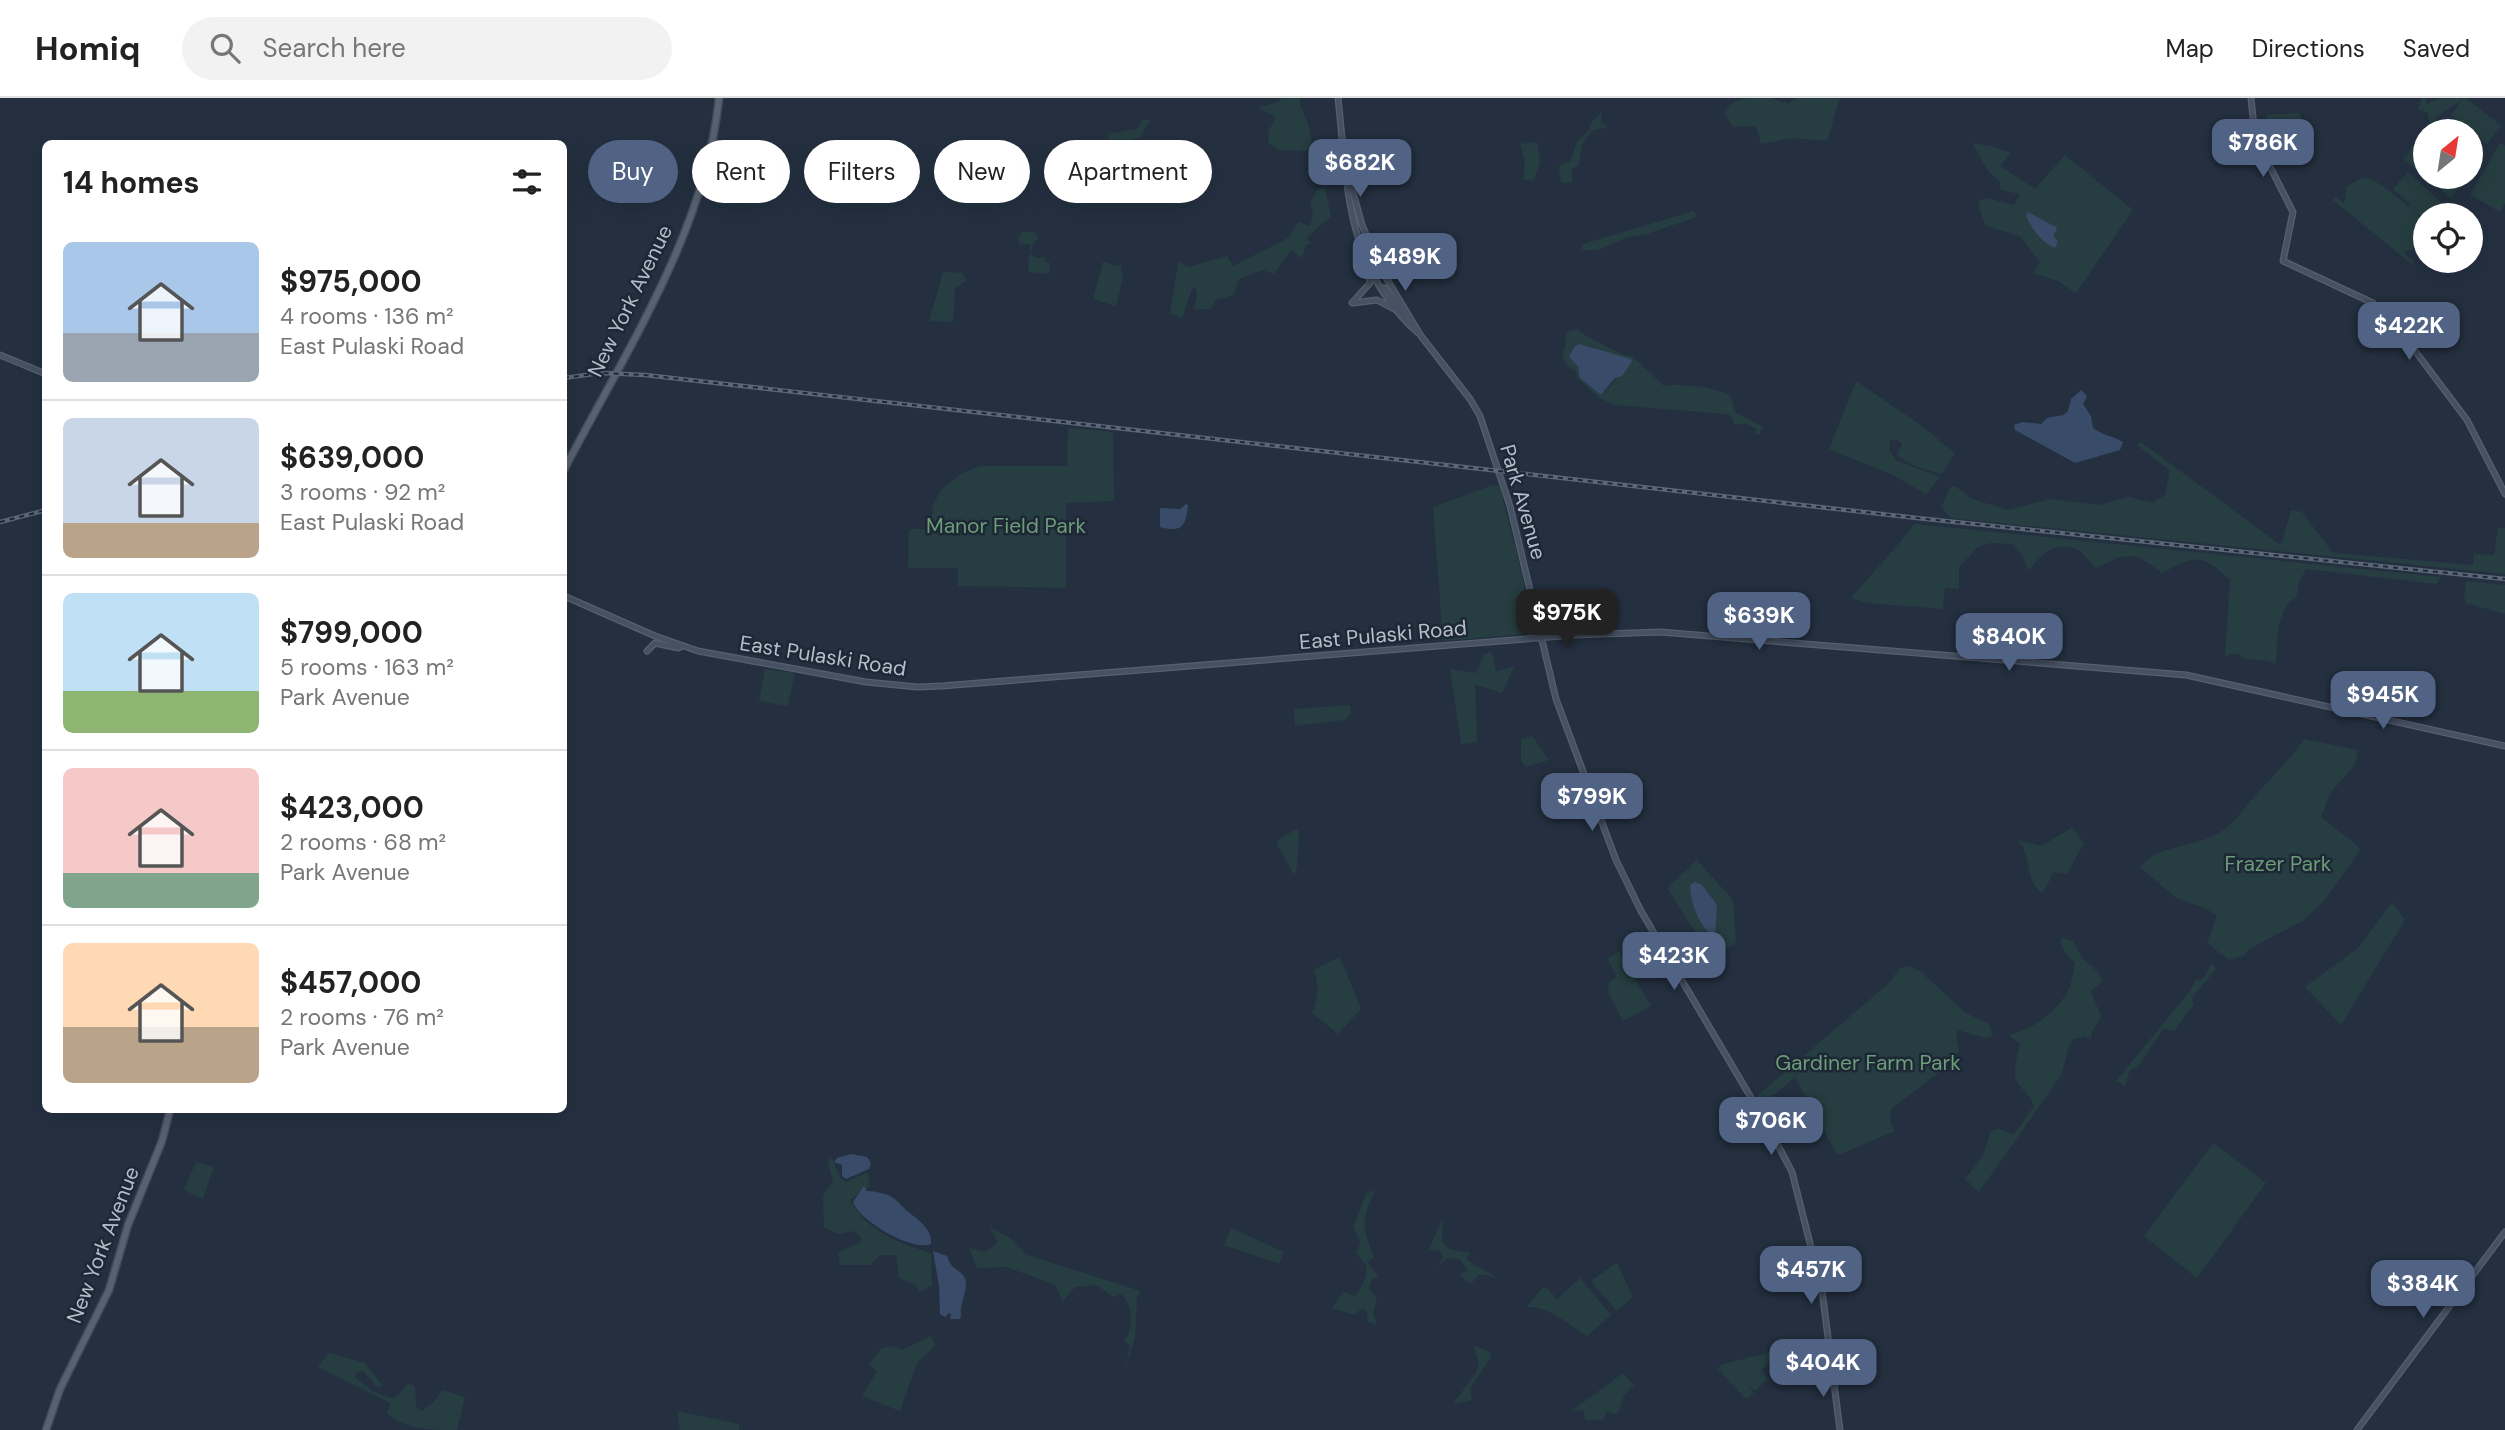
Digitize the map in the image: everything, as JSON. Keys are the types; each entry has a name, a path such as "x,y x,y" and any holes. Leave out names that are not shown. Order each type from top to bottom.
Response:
{"main road":[{"name":"New York Avenue","path":"567,464 683,237 714,135 719,98"},
{"name":"Park Avenue","path":"1338,98 1351,216 1364,257 1381,288 1421,336"},
{"path":"2251,98 2255,137 2293,212 2283,261 2373,303 2394,323 2457,404 2483,447 2505,494"},
{"name":"Park Avenue","path":"1346,167 1362,225 1382,271 1416,329 1480,416 1510,506 1565,729 1623,877 1792,1172 1822,1291 1840,1430"},
{"path":"1351,216 1356,212 1362,225"},
{"path":"1364,257 1371,281 1352,303 1377,300 1398,311"},
{"path":"1382,271 1385,281 1381,288 1385,288 1416,329"},
{"path":"0,355 42,372"},
{"name":"East Pulaski Road","path":"567,597 682,646 717,655 866,682 921,687 1541,638 1627,632 1692,633 2186,675 2505,746"},
{"path":"647,651 655,643 678,648 682,646"},
{"name":"New York Avenue","path":"46,1430 60,1389 109,1290 128,1225 162,1141 169,1113"},
{"path":"2357,1430 2505,1232"}],"green space":[{"path":"1281,98 1300,98 1310,134 1312,146 1309,151 1279,150 1268,143 1269,130 1276,117 1258,108 1278,102"},
{"path":"1771,98 1788,104 1796,98 1840,98 1827,141 1793,138 1761,144 1756,126 1733,127 1724,112 1735,101"},
{"path":"2422,98 2425,98 2427,104 2442,98 2466,98 2501,126 2487,144 2483,141 2483,119 2456,119 2451,115 2463,99 2435,119 2429,119 2428,113 2418,109"},
{"path":"1602,112 1601,123 1608,127 1592,131 1582,144 1579,165 1572,169 1572,182 1561,183 1559,167 1570,162 1577,142"},
{"path":"2300,113 2302,132 2268,134 2266,115"},
{"path":"1142,120 1150,120 1139,139 1109,140 1109,133 1101,131 1114,133 1136,129"},
{"path":"1537,142 1540,161 1534,181 1523,180 1525,162 1520,144"},
{"path":"1972,143 2011,153 2000,166 2035,189 2065,155 2133,210 2076,293 2058,281 2033,273 2040,262 2021,237 1985,225 1978,205 1980,200 1987,198 2014,205 2020,194 2000,190 2000,182 1988,171"},
{"path":"2500,143 2505,146 2505,203 2500,212 2470,195 2473,189 2483,189 2483,172"},
{"path":"2413,146 2413,167 2403,159"},
{"path":"2408,172 2413,177 2413,189 2427,189 2442,203 2413,203 2413,210 2393,189"},
{"path":"2361,178 2370,179 2413,211 2413,249 2403,252 2413,261 2413,265 2333,200 2336,197 2344,204 2347,187"},
{"path":"1325,188 1331,217 1307,239 1312,244 1306,245 1302,258 1291,250 1274,274 1262,270 1239,279 1234,295 1215,300 1211,309 1194,309 1197,295 1195,286 1182,318 1170,313 1178,262 1189,267 1227,256 1233,266 1288,238 1298,222 1310,226 1313,214 1310,203 1317,190"},
{"path":"2440,189 2458,189 2451,198"},
{"path":"1694,211 1697,217 1647,234 1628,237 1598,250 1582,250 1583,244"},
{"path":"1023,232 1035,232 1039,238 1033,243 1030,253 1036,258 1045,257 1045,261 1050,263 1049,274 1028,272 1030,245 1019,243 1018,237"},
{"path":"1103,262 1112,266 1122,265 1123,277 1116,306 1093,299"},
{"path":"943,272 963,273 966,281 955,288 953,322 929,321"},
{"path":"1578,329 1621,354 1632,356 1664,386 1698,387 1725,393 1730,396 1735,412 1763,427 1759,435 1755,434 1757,430 1746,423 1735,425 1730,415 1726,414 1615,405 1599,398 1577,377 1562,356 1568,331","holes":["1580,344 1632,362 1604,393 1580,373 1571,351"]},
{"path":"1856,381 1918,423 1955,453 1942,474 1907,462 1897,454 1902,444 1896,439 1890,441 1889,450 1897,461 1940,477 1926,494 1893,475 1829,449"},
{"name":"Manor Field Park","path":"1068,428 1113,432 1114,501 1066,503 1066,588 958,586 958,568 908,568 909,529 931,529 933,505 941,490 962,473 980,466 1067,466"},
{"path":"2141,442 2279,544 2282,543 2291,510 2302,512 2333,553 2473,565 2474,554 2494,555 2498,528 2505,528 2505,574 1951,518 1941,507 1951,487 1955,486 1972,499 2008,510 2051,499 2099,505 2128,497 2153,503 2165,495 2168,469 2137,445"},
{"path":"1493,485 1500,487 1522,574 1532,631 1526,634 1443,641 1433,507"},
{"path":"1914,524 2441,577 2437,584 2306,569 2296,598 2289,603 2281,618 2276,664 2246,659 2239,654 2225,657 2230,579 2205,561 2183,562 2162,573 2137,557 2130,556 2115,559 2096,569 2079,550 2061,547 2042,555 2029,571 2021,553 2012,544 1990,543 1978,547 1959,567 1959,589 1945,588 1943,609 1868,603 1851,598"},
{"path":"2466,581 2505,585 2505,614 2466,603"},
{"path":"1492,652 1496,671 1514,667 1502,693 1475,684 1477,742 1461,744 1450,669 1476,673 1484,654"},
{"path":"765,669 795,673 788,706 759,701"},
{"path":"1350,705 1351,713 1345,720 1295,726 1294,709"},
{"path":"1532,736 1549,760 1525,767 1521,760 1521,739"},
{"name":"Frazer Park","path":"2304,739 2358,750 2355,765 2331,792 2321,817 2361,849 2324,901 2303,921 2249,949 2245,955 2229,960 2207,943 2217,916 2205,908 2176,898 2140,867 2157,854 2209,838 2224,830"},
{"path":"2072,827 2084,843 2067,874 2053,872 2042,893 2036,888 2025,852 2017,840 2042,846"},
{"path":"1296,829 1299,832 1294,875 1277,844 1278,840"},
{"path":"1697,860 1733,900 1736,942 1713,960 1667,888"},
{"path":"2392,902 2405,920 2341,1025 2305,987 2359,947"},
{"path":"2062,936 2073,941 2082,958 2098,972 2103,981 2091,991 2101,1017 2091,1033 2091,1040 2084,1036 2072,1040 2062,1074 1979,1192 1965,1179 1982,1157 1991,1131 1999,1129 2014,1135 2034,1106 2016,1079 2020,1044 2009,1035 2027,1029 2043,1019 2068,991 2075,963 2063,948"},
{"path":"1619,951 1651,1006 1623,1021 1608,992 1609,982 1617,977 1608,959"},
{"path":"1340,957 1361,1009 1338,1034 1312,1013 1317,991 1313,970"},
{"path":"2212,963 2216,969 2192,998 2194,1004 2174,1031 2163,1029 2138,1067 2130,1070 2125,1086 2116,1081 2190,991 2195,981 2203,979"},
{"name":"Gardiner Farm Park","path":"1909,966 1920,971 1966,1013 1989,1024 1993,1036 1985,1038 1958,1030 1956,1038 1959,1051 1937,1071 1938,1073 1891,1109 1890,1122 1895,1131 1838,1155 1795,1077 1762,1105 1757,1096 1888,984 1899,969"},
{"path":"2213,1143 2266,1183 2197,1278 2144,1236"},
{"path":"831,1157 841,1179 846,1182 868,1172 870,1186 850,1200 874,1228 907,1245 931,1253 932,1285 920,1292 916,1285 899,1278 896,1255 880,1255 870,1265 840,1265 838,1252 861,1242 861,1237 853,1231 838,1234 824,1227 823,1196 833,1181 828,1164"},
{"path":"196,1162 214,1167 203,1199 184,1190"},
{"path":"1375,1190 1367,1209 1365,1224 1374,1257 1368,1262 1378,1277 1371,1280 1369,1288 1377,1298 1373,1313 1377,1325 1368,1322 1366,1310 1361,1309 1354,1315 1332,1308 1343,1292 1355,1296 1363,1283 1367,1267 1356,1253 1361,1242 1353,1227 1366,1194"},
{"path":"1442,1219 1445,1245 1452,1250 1471,1253 1466,1259 1499,1279 1478,1275 1472,1283 1466,1282 1460,1274 1467,1270 1460,1259 1446,1258 1438,1268 1443,1257 1438,1250 1429,1250"},
{"path":"989,1227 1009,1237 1027,1255 1141,1291 1137,1297 1135,1338 1125,1370 1130,1346 1124,1341 1131,1317 1128,1304 1121,1294 1113,1297 1097,1285 1075,1287 1062,1302 1056,1285 1006,1267 977,1268 969,1248 986,1252 998,1242"},
{"path":"1231,1228 1284,1252 1279,1264 1224,1245"},
{"path":"1617,1263 1633,1297 1617,1311 1592,1280"},
{"path":"1580,1278 1611,1315 1587,1336 1543,1309 1527,1307 1542,1288 1547,1288 1557,1299"},
{"path":"931,1336 935,1346 917,1363 900,1411 862,1396 877,1371 869,1365 881,1348 894,1346 902,1350"},
{"path":"1822,1339 1820,1357 1802,1361 1782,1352 1761,1370 1768,1379 1755,1391 1746,1383 1754,1393 1746,1399 1718,1369 1720,1365"},
{"path":"1474,1346 1489,1351 1491,1357 1470,1388 1472,1400 1453,1404 1479,1365"},
{"path":"329,1353 365,1363 382,1385 378,1388 363,1371 357,1372 355,1377 372,1391 392,1398 408,1383 415,1387 416,1406 422,1411 434,1402 442,1390 465,1397 457,1430 419,1428 394,1419 387,1413 390,1403 318,1367"},
{"path":"1623,1373 1634,1385 1624,1395 1620,1409 1615,1414 1607,1411 1603,1420 1585,1420 1584,1411 1573,1410"},
{"path":"677,1411 739,1424 739,1430 680,1430"}],"water":[{"path":"2028,212 2056,227 2053,235 2058,242 2055,248 2034,230 2026,215"},
{"path":"1580,344 1631,359 1632,362 1622,376 1614,379 1601,395 1580,378 1578,367 1569,356 1575,346"},
{"path":"2081,390 2087,396 2083,404 2091,416 2093,428 2123,442 2120,450 2075,463 2015,430 2014,425 2022,422 2041,424 2047,418 2063,415 2068,411 2071,399"},
{"path":"1186,504 1187,512 1182,526 1173,529 1160,527 1160,508 1180,509"},
{"path":"1695,882 1702,885 1717,905 1715,937 1700,922 1694,907 1690,885"},
{"path":"851,1154 867,1157 871,1163 869,1169 846,1179 842,1176 842,1165 834,1162 837,1158"},
{"path":"864,1186 867,1191 888,1195 895,1200 927,1229 931,1244 923,1245 900,1239 865,1218 853,1202"},
{"path":"933,1251 947,1256 952,1266 965,1278 960,1319 950,1319 949,1313 945,1317 940,1314"}],"railway":[{"path":"567,378 601,373 645,375 1917,518 2505,579"},
{"path":"0,522 42,511"}]}
